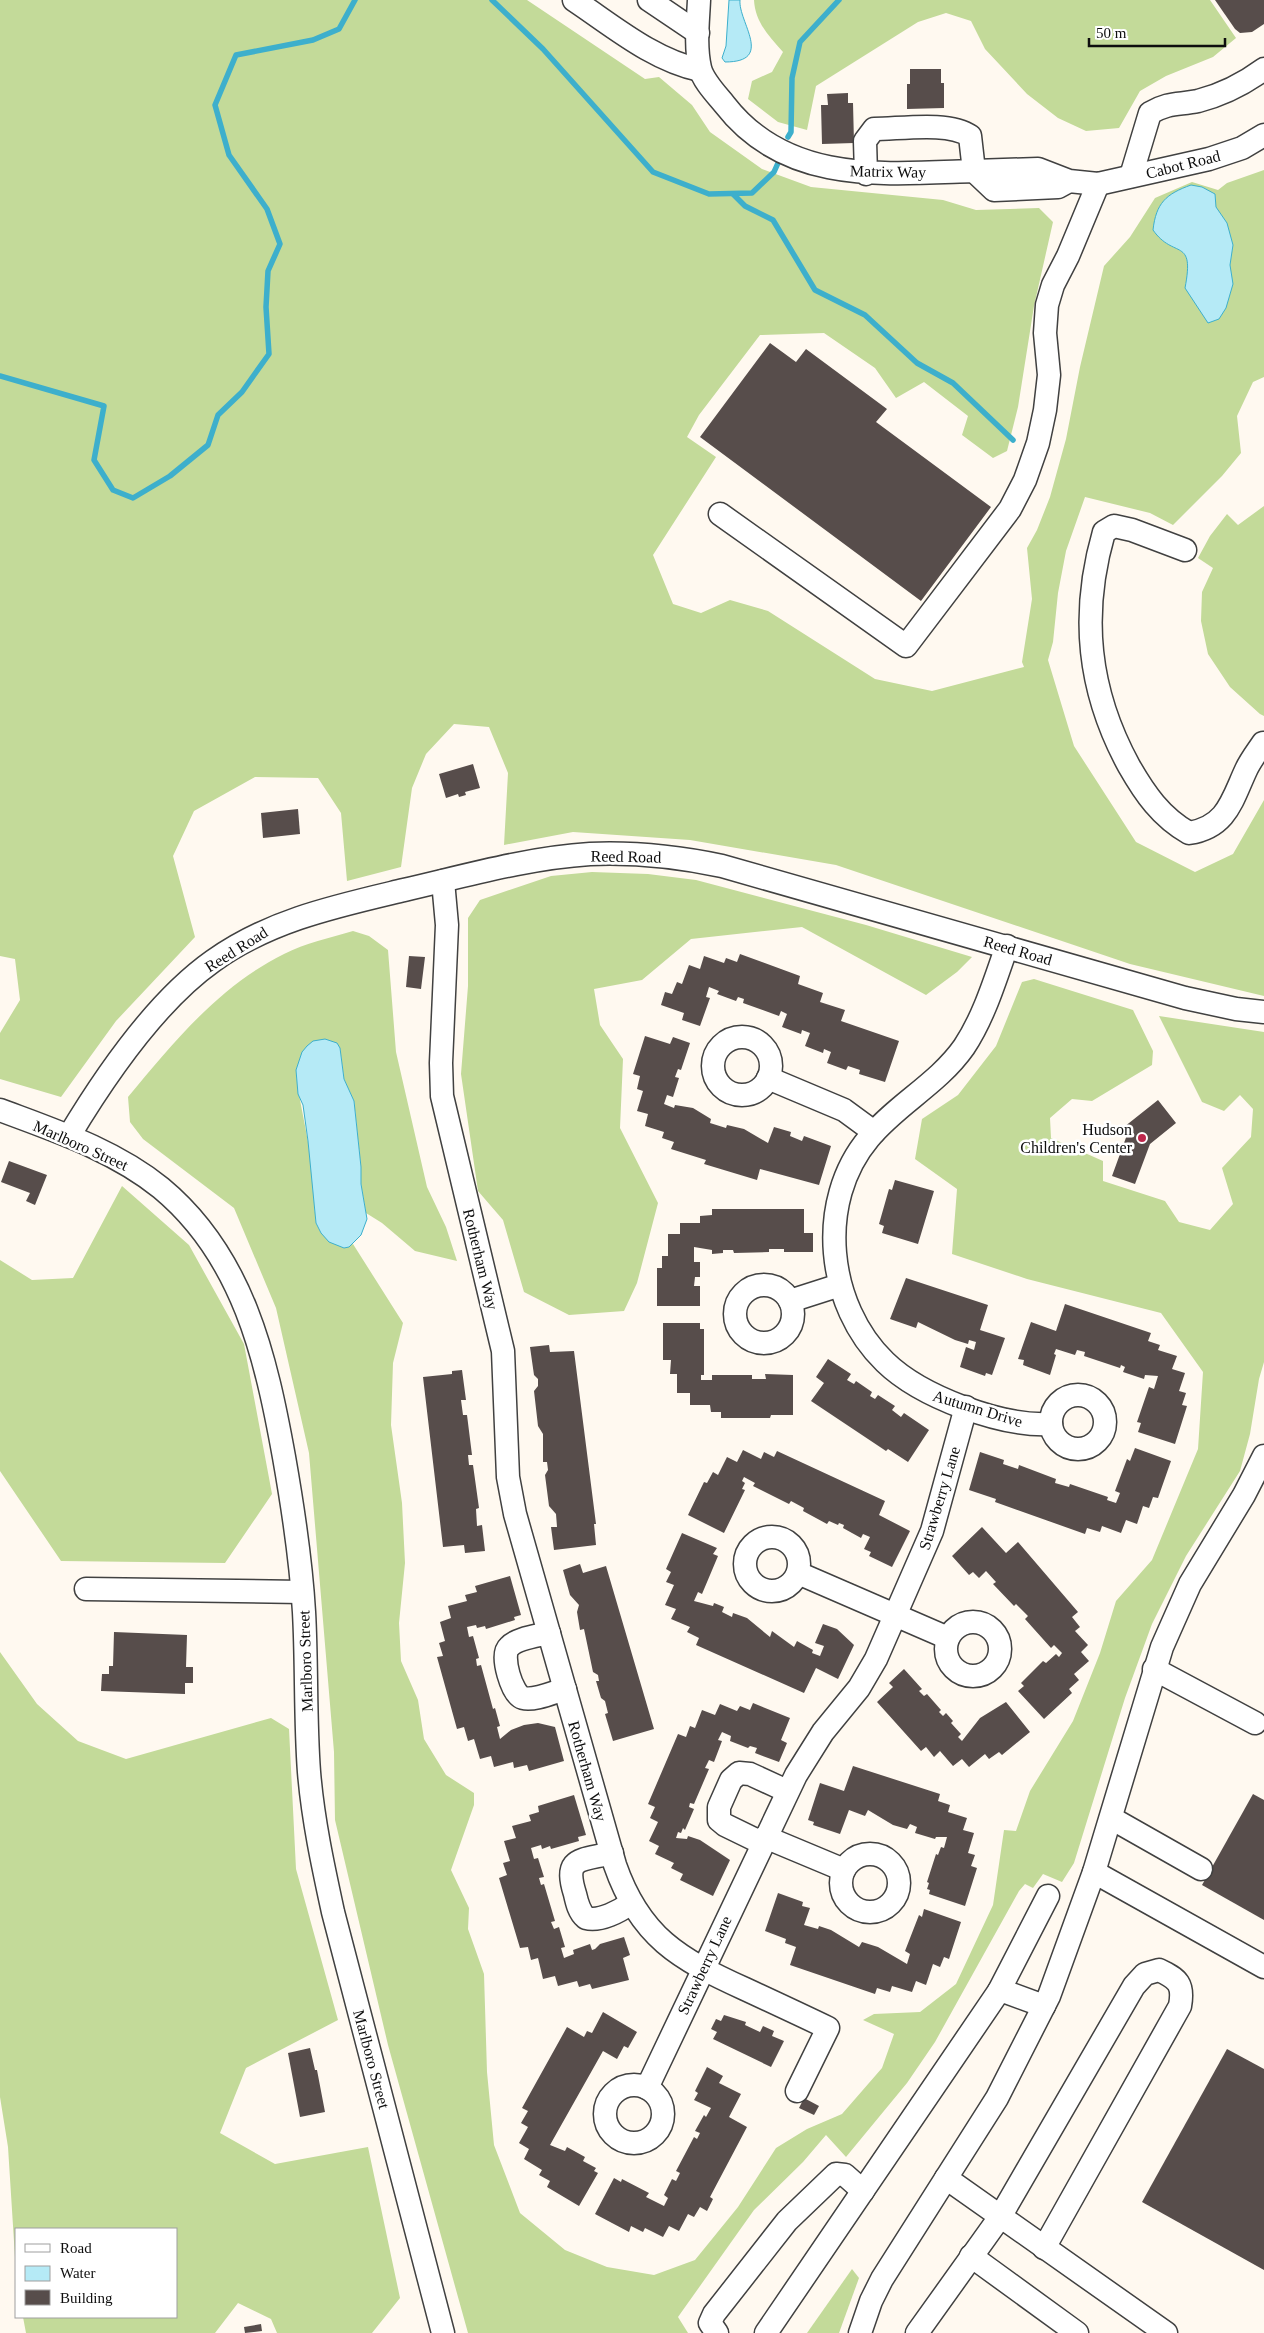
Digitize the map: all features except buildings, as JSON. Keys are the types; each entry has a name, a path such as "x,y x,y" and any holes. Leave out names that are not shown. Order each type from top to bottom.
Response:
{"street":[{"path":"574,0 651,51 680,66 700,70 699,0"},
{"path":"648,0 698,33"},
{"path":"1131,176 1150,113 1164,105 1199,100 1238,86 1264,69"},
{"name":"Matrix Way","path":"700,70 728,109 751,133 796,158 838,170 866,174 1038,169 1069,181 1098,184"},
{"path":"866,174 865,141 874,129 948,128 963,131 970,136 974,170"},
{"name":"Cabot Road","path":"1098,184 1209,159 1242,148 1264,135"},
{"path":"720,514 906,646 1010,509 1025,480 1038,443 1045,410 1049,375 1045,333 1048,305 1053,284 1068,256 1098,184"},
{"path":"1185,550 1114,526 1104,532 1092,585 1093,672 1110,729 1139,784 1158,811 1189,833 1204,831 1226,812 1237,794 1246,770 1262,743"},
{"name":"Reed Road","path":"69,1136 108,1075 156,1016 191,978 226,952 254,935 298,917 505,866 560,857 619,854 673,857 750,873 1185,998 1236,1010 1264,1012"},
{"name":"Rotherham Way","path":"443,881 447,912 441,1063 443,1108 501,1341 504,1361 508,1477 515,1514 612,1853 625,1892 631,1903 644,1922 664,1944 702,1970 828,2028 798,2091"},
{"name":"Autumn Drive","path":"1007,946 992,990 963,1048 928,1085 874,1132 853,1162 839,1204 834,1239 840,1285 853,1319 880,1358 917,1387 938,1398 1020,1423 1051,1424"},
{"path":"768,1078 844,1110 874,1132"},
{"name":"Marlboro Street","path":"0,1110 69,1136 118,1158 161,1188 195,1222 224,1260 254,1325 266,1369 291,1498 302,1592 309,1771 318,1842 334,1912 443,2333"},
{"path":"790,1301 840,1285"},
{"name":"Strawberry Lane","path":"647,2088 788,1791 808,1753 859,1688 896,1614 932,1531 966,1407"},
{"path":"860,2333 871,2301 882,2279 997,2098 1044,2006 1074,1932 1111,1818 1154,1669 1175,1616 1190,1584 1244,1495 1264,1456"},
{"path":"798,1573 948,1638"},
{"path":"86,1589 302,1592"},
{"path":"549,1633 512,1644 505,1652 505,1660 515,1692 521,1697 531,1698 565,1689"},
{"path":"1154,1669 1255,1723"},
{"path":"788,1791 744,1772 735,1776 732,1780 718,1810 719,1820 725,1826 844,1870"},
{"path":"1111,1818 1202,1869"},
{"path":"612,1853 580,1862 571,1868 569,1876 580,1910 586,1918 594,1919 618,1911 631,1903"},
{"path":"1094,1872 1264,1967"},
{"path":"766,2333 999,1991 1048,1896"},
{"path":"919,2332 1000,2217 1134,1986 1145,1974 1159,1970 1175,1978 1183,1992 1180,2006 1044,2248"},
{"path":"999,1991 1044,2006"},
{"path":"717,2333 710,2323 714,2314 787,2221 836,2174 845,2175 863,2191"},
{"path":"946,2178 1166,2333"},
{"path":"971,2256 1077,2333"}],"green space":[{"path":"0,0 527,0 645,79 659,77 692,105 710,132 762,169 811,187 943,200 976,210 1039,208 1053,222 1034,306 1018,407 1007,451 993,458 962,435 968,416 924,382 896,398 875,368 824,333 760,335 699,415 687,437 716,457 653,555 673,604 701,613 730,600 768,611 875,679 932,691 1024,667 1022,662 1032,599 1027,548 1037,530 1050,497 1066,439 1080,367 1104,266 1130,237 1155,198 1192,182 1218,190 1227,183 1264,170 1264,377 1253,382 1237,416 1241,453 1222,476 1173,525 1150,513 1085,497 1066,551 1058,593 1053,642 1048,660 1074,746 1136,842 1195,872 1233,854 1264,800 1264,996 1130,964 836,865 690,840 573,832 504,845 508,773 489,727 454,724 426,754 412,788 401,867 347,881 341,813 318,778 255,777 194,811 173,856 195,937 116,1021 61,1097 0,1079 0,1033 20,1000 15,959 0,956"},
{"path":"754,0 1210,0 1236,38 1213,57 1166,76 1140,91 1119,128 1086,131 1058,118 1027,94 985,49 971,21 946,13 918,22 816,86 807,130 778,122 748,99 752,81 772,72 783,52 760,22"},
{"path":"1264,506 1264,716 1230,687 1208,654 1201,621 1202,592 1213,568 1198,558 1210,536 1227,514 1238,525"},
{"path":"592,872 648,874 696,880 866,925 972,957 957,972 926,995 802,927 691,939 642,980 594,989 600,1025 623,1059 620,1128 658,1203 637,1283 624,1311 569,1315 524,1292 503,1220 478,1191 461,1074 468,986 468,918 480,900 551,876"},
{"path":"353,931 369,936 388,950 396,1052 427,1187 446,1227 457,1261 415,1251 382,1223 366,1213 361,1184 354,1101 344,1079 340,1048 296,1070 297,1079 310,1152 316,1223 321,1233 344,1248 353,1244 403,1323 393,1363 391,1425 402,1503 405,1563 399,1623 401,1661 418,1700 424,1739 446,1775 474,1793 474,1805 451,1870 469,1908 468,1929 484,1974 487,2072 494,2145 520,2213 565,2250 607,2267 654,2275 695,2260 738,2207 776,2148 807,2129 842,2114 882,2068 894,2034 863,2020 874,2014 920,2012 956,1984 993,1905 1004,1830 1016,1831 1030,1791 1073,1721 1100,1653 1116,1601 1152,1560 1198,1449 1203,1372 1161,1313 1027,1279 952,1254 957,1189 915,1159 922,1119 958,1095 996,1046 1022,982 1034,979 1133,1010 1153,1051 1152,1065 1092,1101 1072,1099 1050,1118 1051,1138 1103,1161 1103,1181 1165,1201 1179,1222 1210,1230 1233,1204 1222,1168 1251,1137 1253,1109 1240,1095 1224,1111 1202,1102 1159,1016 1264,1032 1264,1362 1259,1379 1250,1434 1240,1471 1186,1556 1152,1624 1125,1698 1074,1863 1062,1882 1043,1874 1033,1888 1025,1884 1019,1891 935,2042 907,2083 846,2157 826,2135 803,2162 754,2210 678,2317 688,2333 468,2333 388,2045 335,1820 334,1752 309,1453 276,1308 234,1208 143,1139 130,1122 128,1097 180,1036 218,999 260,967 284,954 309,944"},
{"path":"122,1186 189,1245 244,1344 272,1494 225,1563 61,1561 0,1471 0,1260 32,1280 73,1278"},
{"path":"0,1652 37,1704 78,1741 126,1759 271,1718 289,1729 296,1869 338,2020 246,2068 220,2133 275,2164 368,2147 400,2298 372,2333 277,2333 271,2319 238,2303 215,2333 26,2333 23,2318 178,2318 178,2228 15,2228 15,2257 8,2147 0,2097"},
{"path":"852,2269 859,2278 839,2333 807,2333"}],"water":[{"path":"729,0 740,0 751,48 748,55 740,60 725,62 722,58 726,46"},
{"path":"1191,185 1202,187 1215,194 1216,207 1227,223 1233,245 1230,265 1233,284 1226,308 1219,319 1208,323 1185,288 1187,261 1185,255 1161,239 1153,230 1157,213 1164,201 1175,192"},
{"path":"325,1039 337,1043 340,1048 344,1079 354,1101 361,1184 367,1219 361,1235 349,1247 344,1248 329,1242 321,1233 316,1223 303,1105 298,1094 296,1070 302,1052 313,1041"}],"waterway":[{"path":"0,376 104,406 94,460 113,490 133,498 170,476 208,445 218,415 242,392 269,354 266,307 268,271 280,244 267,209 229,155 215,105 236,55 313,40 339,29 355,0"},
{"path":"492,0 543,49 653,172 709,194 752,193 774,172 778,163"},
{"path":"788,137 791,132 792,78 800,42 839,0"},
{"path":"733,194 745,206 773,220 815,290 865,315 917,363 953,383 1013,440"}],"place":[{"name":"Hudson Children's Center","path":"1142,1138"}]}
